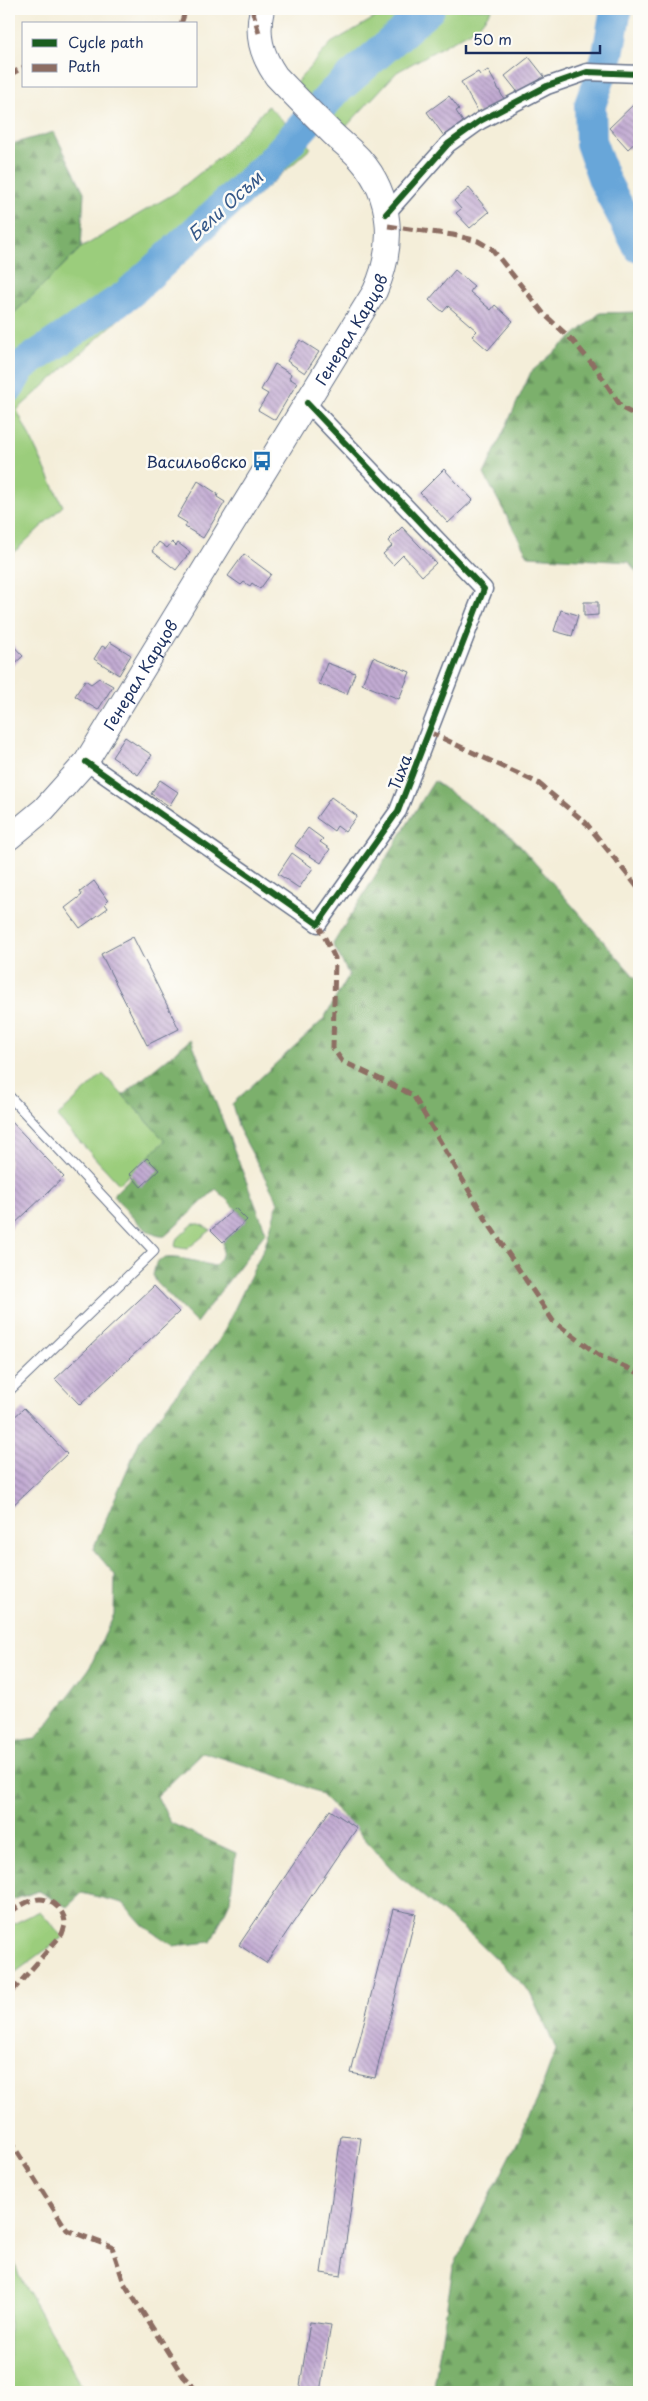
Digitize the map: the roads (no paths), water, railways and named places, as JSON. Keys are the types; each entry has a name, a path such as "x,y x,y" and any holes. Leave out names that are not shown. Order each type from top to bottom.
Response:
{"main road":[{"name":"Генерал Карцов","path":"9,838 44,809 86,762 376,291 382,276 388,243 386,214 379,190 371,174 360,159 276,76 261,48 259,33 262,9"}],"street":[{"path":"386,214 448,144 480,121 547,86 587,72 639,74"},
{"name":"Тиха","path":"86,762 318,924 398,812 484,589 307,403"}],"lane":[{"path":"9,1096 154,1251 9,1391"}],"waterway":[{"name":"Бели Осъм","path":"9,387 20,367 127,295 270,163 334,92 429,9"},
{"path":"616,9 608,54 590,105 591,143 604,180 639,247"}],"place":[{"name":"Васильовско","path":"262,461"}]}
